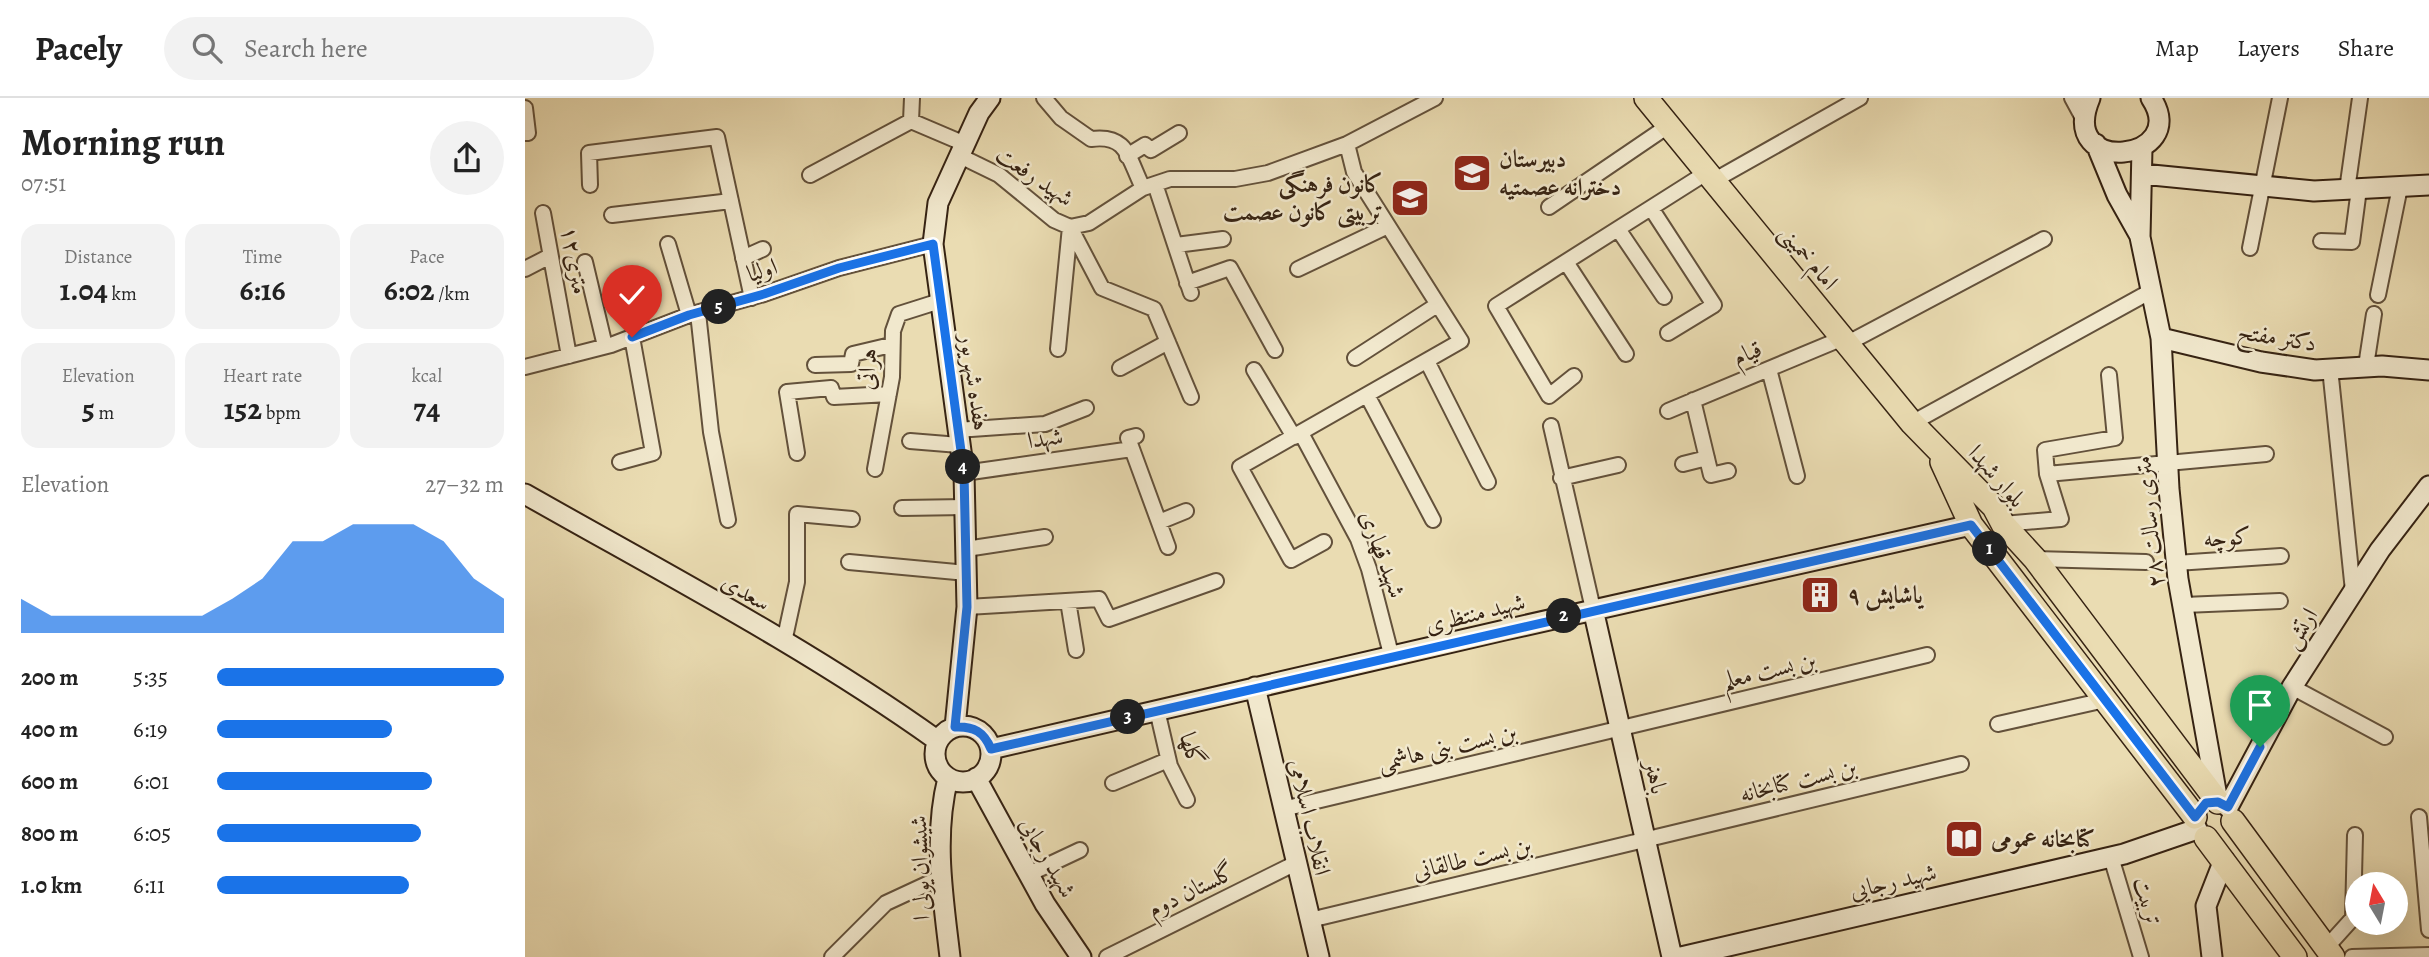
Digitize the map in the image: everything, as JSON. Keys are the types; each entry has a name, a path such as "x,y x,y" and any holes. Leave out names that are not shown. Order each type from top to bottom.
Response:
{"main road":[{"name":"امام خمینی","path":"1646,98 1912,423 1935,447"},
{"name":"بلوار شهدا","path":"1935,447 1994,507 2003,524 2035,559 2226,810 2329,953"},
{"name":"بلوار شهدا","path":"1935,447 1971,525 2105,700 2295,957"},
{"path":"2206,803 2226,810 2225,836 2199,828 2206,803"}],"street":[{"path":"810,175 911,121 912,98"},
{"name":"هفده شهریور","path":"955,727 967,607 964,473 933,244 938,203 990,98"},
{"path":"1044,98 1061,118 1091,139 1110,136 1120,143 1149,186 1176,245 1189,288 1230,268 1275,350"},
{"name":"شهید رفعت","path":"911,121 963,150 999,174 1054,220 1070,227 1089,223 1149,186 1170,179 1235,179 1268,173 1347,144 1435,98"},
{"path":"1574,376 1549,396 1496,306 1651,208 1860,98"},
{"path":"2072,98 2085,122"},
{"path":"2085,122 2090,98"},
{"path":"2250,248 2280,98"},
{"path":"2321,241 2352,242 2353,190 2366,99"},
{"path":"2096,144 2118,154 2142,148 2156,129 2154,100"},
{"path":"525,108 528,132 525,133"},
{"name":"۲۸ متری رسالت","path":"2085,122 2117,195 2140,237 2153,290 2161,338 2167,463 2177,571 2226,810"},
{"path":"1549,206 1668,126"},
{"path":"1127,156 1145,145 1151,150 1179,133"},
{"path":"590,185 589,153 717,137 752,298"},
{"path":"1324,542 1291,560 1240,467 1461,341 1354,172 1347,144"},
{"name":"۲۸ متری رسالت","path":"2140,237 2142,148"},
{"path":"2142,174 2314,191 2429,185"},
{"path":"2378,295 2400,187"},
{"path":"612,215 731,201"},
{"path":"1651,208 1714,305 1668,333"},
{"name":"۱۲متری","path":"544,213 569,356"},
{"path":"1299,269 1388,226"},
{"path":"1070,227 1102,288 1154,309 1191,397"},
{"path":"1058,349 1070,227"},
{"path":"1618,229 1664,297"},
{"path":"1176,245 1223,239"},
{"name":"قیام","path":"1668,411 1846,340 2044,239"},
{"path":"668,244 693,314 728,520"},
{"name":"اولیا","path":"525,367 605,346 693,314 752,298 839,268 933,244"},
{"path":"743,258 763,249"},
{"path":"525,269 550,256"},
{"path":"585,262 605,346"},
{"path":"1566,262 1626,354"},
{"path":"1912,423 2153,290"},
{"name":"هراتی","path":"875,469 892,377 891,345 899,314 940,301"},
{"path":"1355,358 1437,305"},
{"path":"2367,366 2374,314"},
{"path":"620,462 653,453 632,337"},
{"name":"دکتر مفتح","path":"2161,338 2261,362 2315,370 2367,366 2429,370"},
{"path":"1120,368 1168,342"},
{"path":"815,365 851,364 853,354 891,345"},
{"path":"1427,361 1488,482"},
{"path":"2330,368 2353,591"},
{"path":"1769,369 1797,476"},
{"name":"شهید قهاری","path":"1254,370 1297,434 1358,540 1369,569 1392,659"},
{"path":"2003,524 2061,519 2047,474 2045,450 2115,438 2109,376"},
{"path":"797,453 787,392 795,385 831,388 834,397 889,394"},
{"path":"1367,395 1433,520"},
{"path":"1693,400 1711,475 1728,471"},
{"path":"910,441 1045,424 1086,408"},
{"path":"1551,426 1593,609"},
{"name":"شهدا","path":"964,473 1134,443 1159,522"},
{"path":"2047,474 2266,454"},
{"path":"1683,464 1707,458"},
{"path":"1561,478 1618,465"},
{"name":"ارتش","path":"2226,810 2292,687 2353,591 2429,485"},
{"name":"سعدی","path":"525,494 784,642 888,706 938,741"},
{"path":"902,508 965,507"},
{"path":"1168,547 1159,522 1186,511"},
{"path":"784,642 796,582 797,514 852,519"},
{"name":"شهید منتظری","path":"991,749 1255,687 1392,659 1593,609 1971,525"},
{"path":"966,549 1045,537"},
{"name":"کوچه","path":"2177,571 2281,556"},
{"path":"2035,559 2146,562"},
{"path":"849,562 967,573"},
{"path":"967,607 1099,599 1109,619 1216,581"},
{"path":"1067,601 1076,650"},
{"path":"2184,605 2280,601"},
{"name":"باهنر","path":"1593,609 1672,957"},
{"name":"بن بست معلم","path":"1620,729 1927,655"},
{"name":"انقلاب اسلامی","path":"1255,687 1319,957"},
{"path":"2292,687 2385,737"},
{"path":"1998,724 2105,700"},
{"name":"گلها","path":"1157,710 1168,760 1187,800"},
{"path":"955,727 978,730 991,749 985,771 976,778 965,781 948,778 937,764 938,741 955,727"},
{"name":"بن بست بنی هاشمی","path":"1283,809 1620,729"},
{"path":"1113,783 1168,760"},
{"name":"بن بست کتابخانه","path":"1645,840 1961,764"},
{"name":"شیشوان یولی ا","path":"948,778 940,808 942,877 950,957"},
{"name":"شهید رجایی","path":"976,778 1029,874 1081,957"},
{"path":"2419,817 2429,930"},
{"name":"شهید رجایی","path":"1681,957 2111,857 2199,828"},
{"path":"2329,953 2353,918 2355,835"},
{"name":"بن بست طالقانی","path":"1310,920 1645,840"},
{"path":"1029,874 1080,850"},
{"name":"تربیت","path":"2111,857 2138,957"},
{"path":"2212,957 2206,906 2224,860"},
{"name":"گلستان دوم","path":"1107,957 1296,863"},
{"path":"832,957 886,903 942,877"},
{"path":"2352,957 2429,955"}],"place":[{"name":"دبیرستان دخترانه عصمتیه","path":"1472,173"},
{"name":"کانون فرهنگی تربیتی کانون عصمت","path":"1410,198"},
{"name":"یاشایش ۹","path":"1820,595"},
{"name":"کتابخانه عمومی","path":"1964,839"}],"route":[{"path":"632,337 689,315 764,294 839,268 933,244 964,473 967,607 955,727 968,726 978,730 991,749 1255,687 1392,659 1593,609 1971,525 2195,817 2197,811 2206,803 2218,802 2228,807 2260,747"}]}
